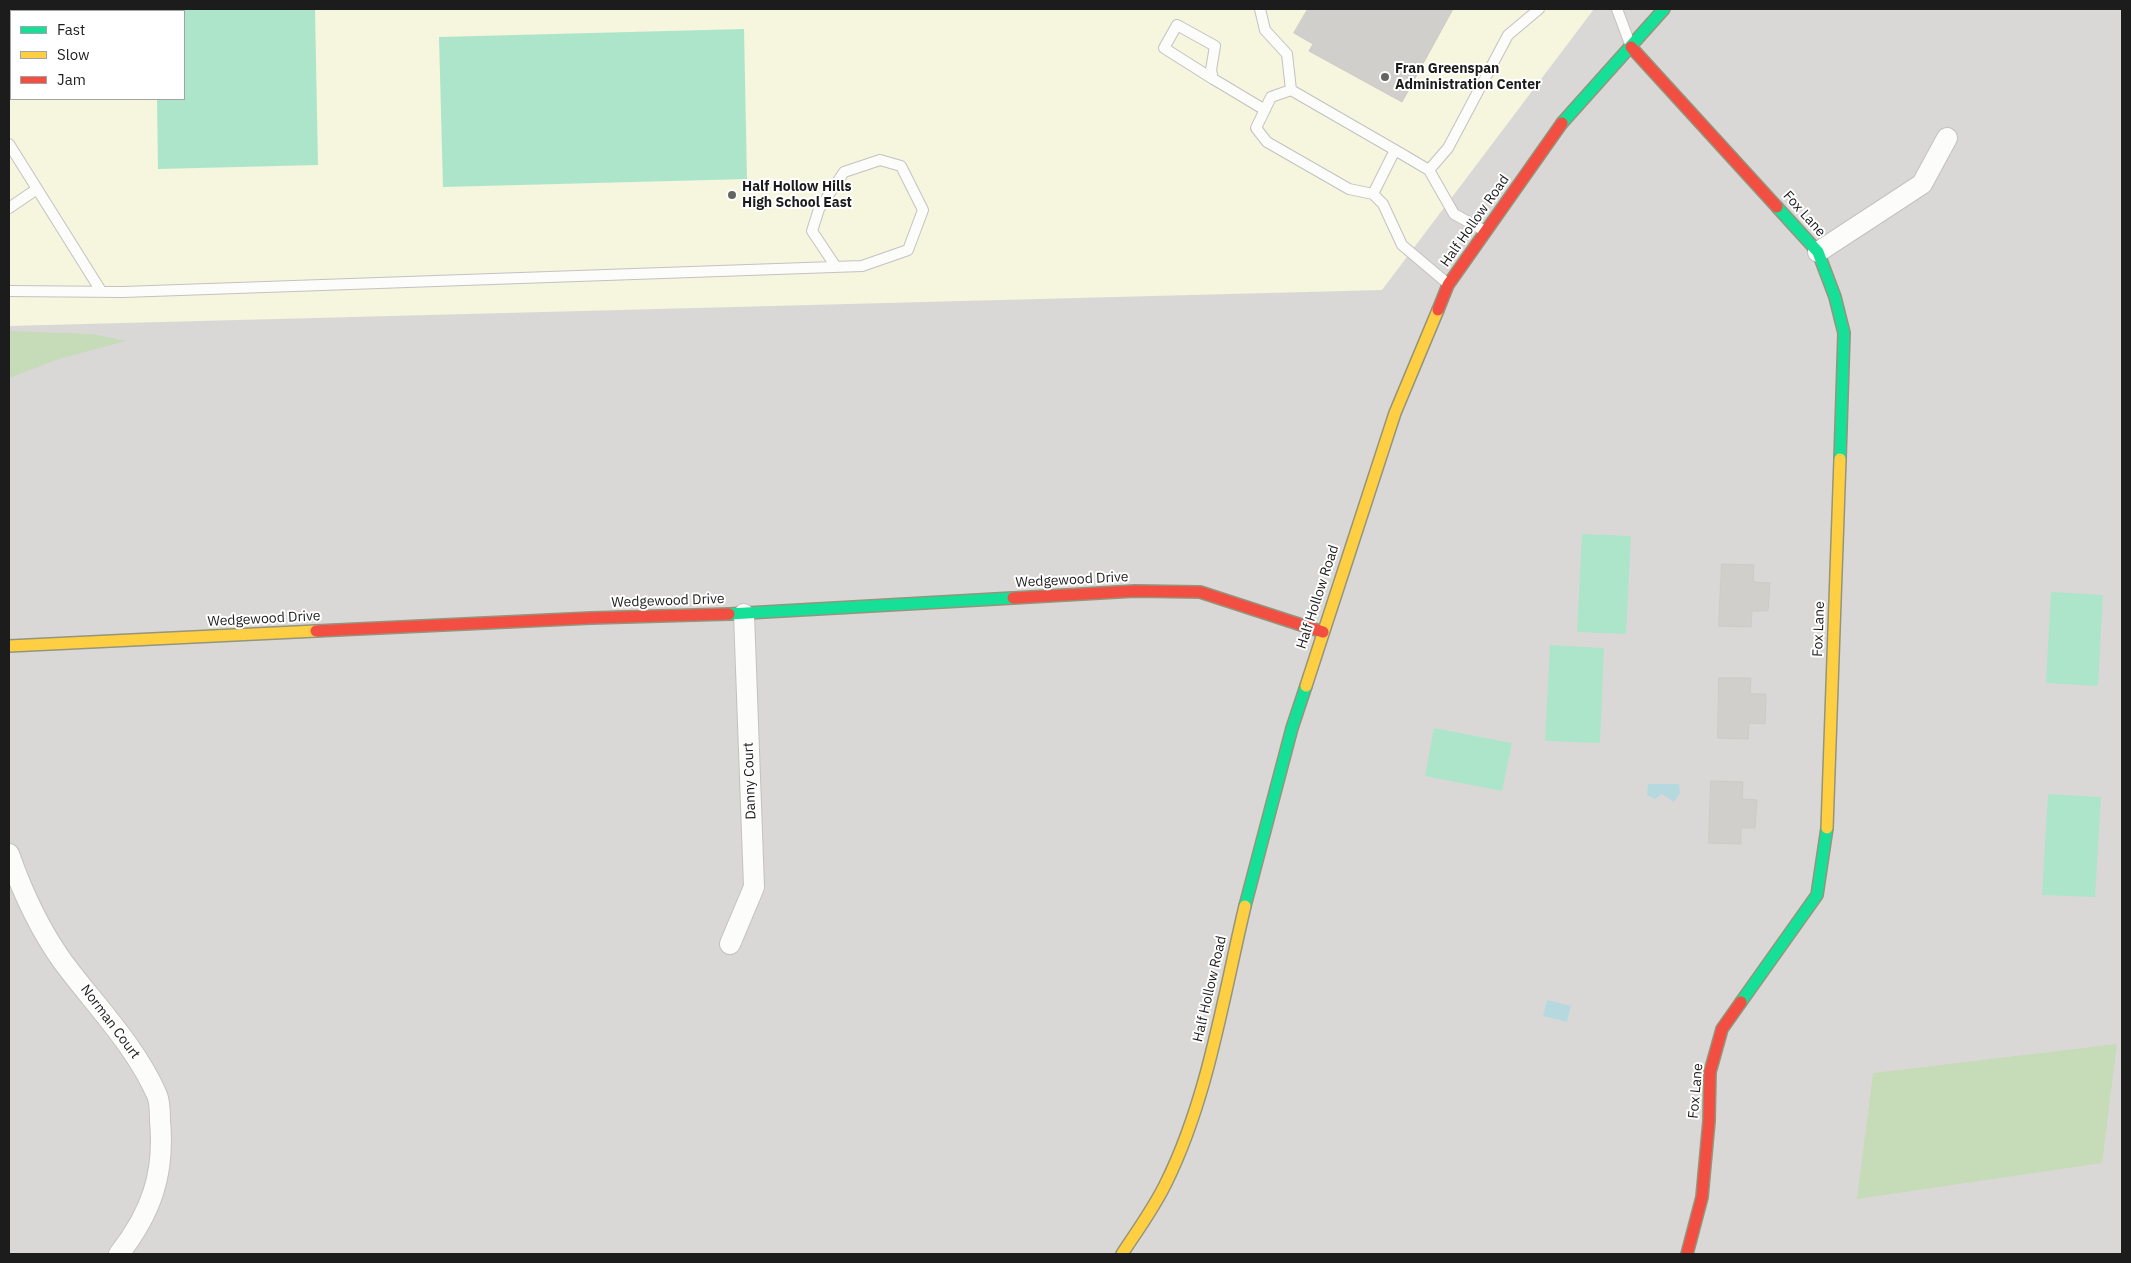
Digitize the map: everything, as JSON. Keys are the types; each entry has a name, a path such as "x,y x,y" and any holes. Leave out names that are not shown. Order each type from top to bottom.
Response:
{"street":[{"name":"Half Hollow Road","path":"1128,1252 1166,1184 1188,1130 1205,1074 1258,851 1292,728 1395,413 1448,285 1560,125 1664,9"},
{"name":"Fox Lane","path":"1631,47 1818,252 1835,298 1844,333 1828,822 1817,895 1722,1029 1710,1072 1709,1121 1702,1197 1687,1254"},
{"path":"1818,252 1922,184 1947,138"},
{"name":"Wedgewood Drive","path":"9,646 591,618 744,614 1135,591 1200,592 1323,632"},
{"name":"Danny Court","path":"730,944 754,887 744,614"},
{"name":"Norman Court","path":"9,854 20,885 62,960 136,1055 158,1097 162,1143 156,1188 138,1230 119,1254"}],"lane":[{"path":"1260,9 1265,30 1287,54 1291,90"},
{"path":"1429,170 1448,148 1508,35 1539,9"},
{"path":"1618,9 1631,47"},
{"path":"1213,79 1211,70 1215,46 1177,25 1164,48 1213,79 1265,110"},
{"path":"1448,285 1402,245 1383,204 1373,194 1349,189 1266,142 1256,128 1271,97 1291,90 1429,170 1454,214 1486,231"},
{"path":"9,144 100,291"},
{"path":"1373,194 1395,150"},
{"path":"9,291 100,291 836,267 862,266 908,250 923,210 900,166 880,160 844,172 819,209 812,231 836,267"},
{"path":"9,208 37,189"}],"shaded area":[{"path":"9,9 2122,9 2122,1254 9,1254"},
{"name":"Half Hollow Hills High School East","path":"9,9 1594,9 1382,290 9,326"}],"green space":[{"path":"315,9 318,165 158,169 157,100 185,100 185,10 155,10"},
{"path":"744,29 747,179 443,187 439,37"},
{"path":"9,331 93,334 126,341 59,359 9,378"},
{"path":"1582,534 1631,536 1626,634 1577,632"},
{"path":"2051,592 2103,595 2098,686 2046,683"},
{"path":"1550,645 1604,648 1600,743 1545,741"},
{"path":"1434,728 1512,743 1502,791 1425,776"},
{"path":"2048,794 2101,797 2095,897 2042,895"},
{"path":"2117,1044 2102,1163 1857,1199 1873,1073"}],"water":[{"path":"1648,784 1679,784 1680,793 1674,802 1662,794 1655,799 1647,795"},
{"path":"1547,1000 1571,1006 1567,1022 1543,1016"}],"building":[{"name":"Fran Greenspan Administration Center","path":"1308,9 1453,9 1402,102 1309,51 1313,44 1294,33"},
{"path":"1722,564 1754,565 1753,582 1770,583 1768,611 1752,611 1751,627 1719,626"},
{"path":"1719,678 1751,678 1750,694 1766,694 1765,724 1749,723 1748,739 1718,738"},
{"path":"1711,781 1743,782 1742,799 1757,800 1755,828 1741,828 1741,844 1709,843"}],"traffic: fast":[{"path":"1562,123 1664,9"},
{"path":"1777,207 1818,252 1835,297 1844,333 1840,459"},
{"path":"729,614 1013,598"},
{"path":"1245,906 1292,728 1306,686"},
{"path":"1741,1002 1817,895 1827,828"}],"traffic: slow":[{"path":"1306,686 1395,413 1438,310"},
{"path":"1827,828 1840,459"},
{"path":"9,646 316,631"},
{"path":"1122,1254 1166,1183 1193,1117 1213,1047 1245,906"}],"traffic: jam":[{"path":"1631,47 1777,207"},
{"path":"1438,310 1448,285 1562,123"},
{"path":"1013,598 1135,591 1200,592 1323,632"},
{"path":"316,631 591,618 729,614"},
{"path":"1687,1254 1702,1197 1709,1121 1710,1072 1722,1029 1741,1002"}],"place":[{"name":"Fran Greenspan Administration Center","path":"1385,77"},
{"name":"Half Hollow Hills High School East","path":"732,195"}]}
